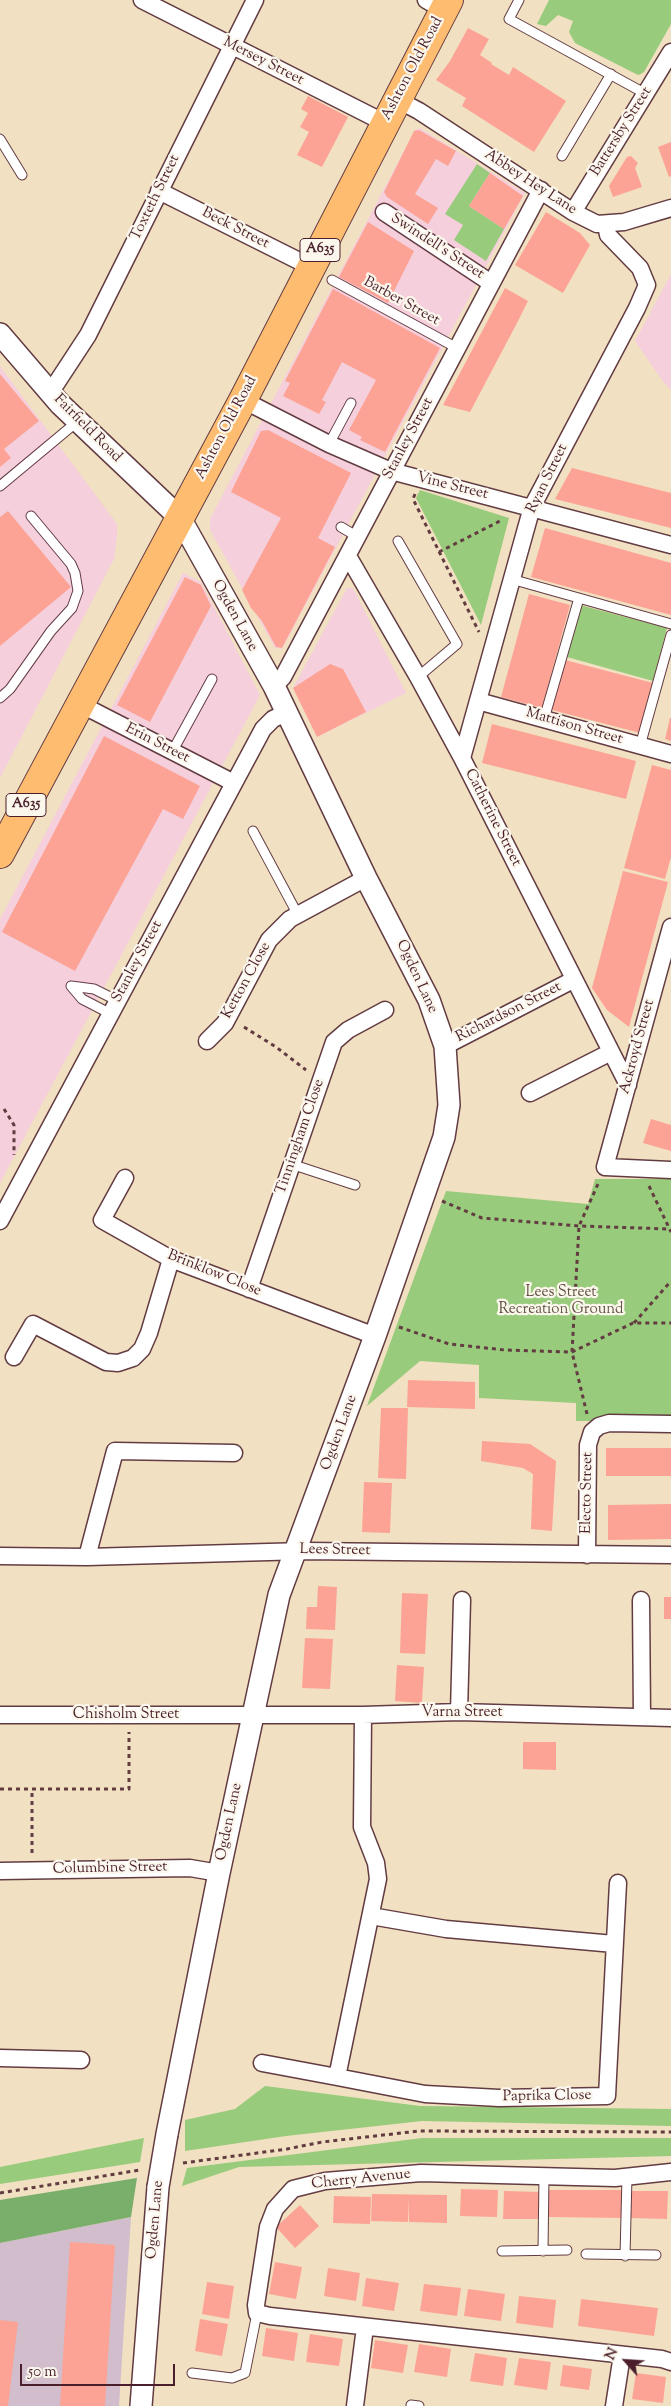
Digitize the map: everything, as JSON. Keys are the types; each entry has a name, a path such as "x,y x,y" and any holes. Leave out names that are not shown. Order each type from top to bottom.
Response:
{"highway":[{"name":"Ashton Old Road","path":"0,854 243,400 322,274 385,124 398,100 440,3"}],"street":[{"name":"Mersey Street","path":"142,0 385,124"},
{"name":"Toxteth Street","path":"50,393 88,335 255,0"},
{"name":"Battersby Street","path":"573,212 671,52"},
{"name":"Abbey Hey Lane","path":"398,100 419,111 573,212 597,224 606,225"},
{"name":"Stanley Street","path":"274,686 282,676 348,556 391,471 542,190"},
{"name":"Beck Street","path":"159,191 322,274"},
{"path":"606,225 653,215 671,208"},
{"name":"Swindell's Street","path":"384,212 491,283"},
{"name":"Ryan Street","path":"462,758 532,507 637,308 646,285 640,268 608,235 606,225"},
{"name":"Fairfield Road","path":"0,334 50,393 180,518"},
{"name":"Vine Street","path":"243,400 329,444 391,471 671,545"},
{"name":"Ogden Lane","path":"142,2406 158,2187 219,1872 279,1595 426,1194 444,1136 449,1105 445,1046 429,1000 366,878 274,686 180,518"},
{"name":"Catherine Street","path":"348,556 462,758 573,980 628,1085"},
{"name":"Mattison Street","path":"478,700 671,754"},
{"name":"Erin Street","path":"80,704 234,783"},
{"name":"Stanley Street","path":"0,1221 234,783 267,725 273,719 286,713"},
{"name":"Ketton Close","path":"207,1041 228,1018 269,940 290,919 366,878"},
{"name":"Ackroyd Street","path":"605,1167 671,927"},
{"name":"Richardson Street","path":"445,1046 573,980"},
{"name":"Tinningham Close","path":"249,1289 334,1042 348,1030 385,1010"},
{"path":"530,1094 611,1052"},
{"path":"605,1167 671,1170"},
{"name":"Brinklow Close","path":"125,1178 102,1220 171,1259 249,1289 378,1328"},
{"path":"14,1357 33,1324 106,1362 118,1363 132,1358 142,1349 149,1333 171,1259"},
{"path":"592,1432 599,1426 609,1423 671,1424"},
{"name":"Electo Street","path":"587,1555 588,1445 592,1432"},
{"path":"87,1557 115,1451 234,1453"},
{"name":"Lees Street","path":"0,1556 87,1557 296,1551 671,1555"},
{"path":"459,1712 462,1600"},
{"path":"641,1600 642,1717"},
{"name":"Varna Street","path":"253,1716 459,1712 671,1718"},
{"name":"Chisholm Street","path":"0,1715 253,1716"},
{"path":"337,2077 378,1879 376,1863 362,1827 363,1715"},
{"name":"Columbine Street","path":"0,1871 190,1868 219,1872"},
{"name":"Paprika Close","path":"262,2063 425,2094 499,2098 607,2096 618,1884"},
{"path":"371,1916 446,1928 614,1944"},
{"path":"0,2058 80,2060"},
{"name":"Cherry Avenue","path":"257,2313 256,2305 268,2227 275,2209 293,2189 325,2181 421,2173 627,2176 671,2172"},
{"path":"257,2313 671,2362"},
{"path":"355,2406 365,2326"},
{"path":"614,2406 622,2355"}],"lane":[{"path":"519,0 509,19 646,94"},
{"path":"562,156 611,74"},
{"path":"0,139 22,175"},
{"name":"Barber Street","path":"322,274 457,348"},
{"path":"329,444 351,403"},
{"path":"0,486 78,421"},
{"path":"0,698 10,689 51,631 72,608 78,591 75,573 71,564 31,516"},
{"path":"341,527 358,537"},
{"path":"398,541 457,644 418,677"},
{"path":"511,580 671,624"},
{"path":"544,719 579,598"},
{"path":"640,746 671,635"},
{"path":"172,752 212,679"},
{"path":"253,831 298,915"},
{"path":"291,1164 355,1185"},
{"path":"543,2251 544,2175"},
{"path":"625,2256 627,2176"},
{"path":"502,2251 568,2250"},
{"path":"586,2254 656,2255"},
{"path":"192,2373 232,2378 245,2373 257,2313"}],"path":[{"path":"421,480 413,498 480,635 495,639"},
{"path":"439,552 510,516 514,503"},
{"path":"228,1018 276,1047 320,1081"},
{"path":"4,1109 14,1125 14,1157 30,1165"},
{"path":"592,1432 572,1352 579,1226 605,1167"},
{"path":"426,1194 482,1218 670,1231 641,1170"},
{"path":"378,1328 449,1344 506,1350 572,1352 633,1323 671,1281"},
{"path":"633,1323 671,1323"},
{"path":"0,1789 129,1789 129,1715"},
{"path":"32,1789 32,1870"},
{"path":"194,2162 287,2149 322,2142 419,2131 671,2132"},
{"path":"0,2193 137,2171"}],"shaded area":[{"path":"420,128 525,193 282,649 275,648 210,530 210,519 415,130"},
{"path":"671,274 671,390 661,379 635,341"},
{"path":"0,366 117,524 117,536 114,559 0,778"},
{"path":"183,573 201,582 260,695 0,1183 0,919"},
{"path":"347,588 353,588 406,693 317,737 293,688"},
{"path":"131,2217 119,2406 0,2406 0,2243"}],"green space":[{"path":"549,0 671,0 671,24 644,72 639,75 575,43 569,32 573,21 558,15 546,26 537,24"},
{"path":"477,164 490,173 469,206 504,229 486,261 454,240 463,225 445,214"},
{"path":"420,490 509,518 481,625 416,498"},
{"path":"580,605 667,628 653,681 567,657"},
{"name":"Lees Street Recreation Ground","path":"595,1179 671,1179 671,1421 576,1421 576,1403 479,1398 479,1365 420,1361 367,1406 446,1191 588,1204"},
{"path":"265,2086 420,2106 671,2109 671,2126 422,2121 286,2136 185,2151 185,2120 235,2109"},
{"path":"144,2138 140,2162 0,2184 0,2167"},
{"path":"422,2138 671,2138 671,2156 239,2167 182,2186 187,2168"},
{"path":"137,2178 131,2217 0,2243 0,2200"}],"building":[{"path":"468,28 489,39 480,55 491,64 509,75 513,67 566,101 534,152 462,106 466,98 436,80 450,61"},
{"path":"308,96 348,117 322,167 297,155 309,132 300,127 308,113 301,109"},
{"path":"419,130 456,151 448,166 436,159 415,194 438,208 428,224 387,197 384,192 414,131"},
{"path":"671,142 671,176 669,177 658,147"},
{"path":"631,156 638,163 635,168 642,187 613,197 609,186 627,157"},
{"path":"490,173 523,196 504,229 469,206"},
{"path":"546,212 580,233 590,245 563,293 515,265"},
{"path":"368,222 414,251 388,303 339,277"},
{"path":"505,288 528,301 470,412 443,405"},
{"path":"333,289 440,348 385,452 360,440 362,437 349,430 376,380 342,362 322,400 326,402 319,414 283,396 290,383 285,381"},
{"path":"0,374 39,421 4,449 11,458 0,467"},
{"path":"268,430 351,473 318,538 335,547 282,648 276,647 242,590 281,518 231,492 261,431"},
{"path":"572,468 671,493 671,528 555,499"},
{"path":"8,511 71,587 0,646 0,517"},
{"path":"545,528 671,563 671,615 531,577"},
{"path":"185,577 201,585 211,606 150,722 117,705"},
{"path":"529,594 570,605 542,708 501,697"},
{"path":"565,660 653,683 640,733 552,710"},
{"path":"330,664 343,669 366,712 317,737 293,688"},
{"path":"671,718 671,741 665,739"},
{"path":"492,724 636,761 626,799 482,763"},
{"path":"104,736 200,786 183,819 163,809 75,971 2,932"},
{"path":"652,765 671,770 671,857 665,879 624,868"},
{"path":"623,871 668,882 629,1027 607,1010 592,988"},
{"path":"651,1119 671,1125 671,1151 643,1143"},
{"path":"408,1380 475,1382 475,1409 407,1407"},
{"path":"381,1408 408,1408 406,1479 378,1478"},
{"path":"482,1441 530,1444 556,1461 552,1531 531,1529 533,1474 523,1468 481,1461"},
{"path":"606,1448 671,1448 671,1476 606,1476"},
{"path":"364,1482 392,1483 390,1533 362,1532"},
{"path":"671,1504 671,1539 608,1540 608,1505"},
{"path":"318,1586 337,1587 335,1630 306,1629 307,1607 317,1607"},
{"path":"402,1593 428,1594 425,1654 400,1653"},
{"path":"664,1597 671,1597 671,1619 664,1619"},
{"path":"305,1638 333,1639 330,1689 302,1688"},
{"path":"397,1665 424,1667 422,1703 395,1701"},
{"path":"523,1742 556,1742 556,1770 523,1769"},
{"path":"461,2189 498,2190 497,2217 460,2216"},
{"path":"549,2190 624,2190 623,2218 549,2217"},
{"path":"504,2191 541,2192 540,2219 503,2219"},
{"path":"630,2191 668,2191 667,2219 630,2218"},
{"path":"372,2194 447,2195 447,2223 409,2222 409,2197 408,2222 371,2221"},
{"path":"334,2196 371,2197 370,2224 333,2223"},
{"path":"300,2205 319,2226 295,2248 276,2227"},
{"path":"70,2242 115,2245 105,2406 60,2406"},
{"path":"275,2262 302,2267 296,2299 269,2294"},
{"path":"328,2268 360,2273 356,2301 324,2296"},
{"path":"366,2278 399,2283 394,2311 362,2306"},
{"path":"207,2282 234,2286 229,2319 202,2314"},
{"path":"424,2284 461,2288 457,2316 420,2311"},
{"path":"468,2289 505,2294 501,2321 464,2316"},
{"path":"519,2296 556,2300 553,2328 516,2323"},
{"path":"581,2299 658,2308 654,2336 578,2326"},
{"path":"200,2319 228,2324 222,2356 195,2351"},
{"path":"0,2320 18,2322 8,2406 0,2406"},
{"path":"266,2328 298,2333 294,2361 262,2356"},
{"path":"310,2334 343,2339 339,2366 306,2362"},
{"path":"375,2340 408,2345 403,2373 371,2368"},
{"path":"419,2344 451,2349 447,2377 414,2372"},
{"path":"475,2353 507,2358 503,2386 470,2381"},
{"path":"519,2358 551,2362 547,2390 514,2385"},
{"path":"563,2365 592,2369 589,2390 560,2386"},
{"path":"636,2373 666,2377 663,2403 632,2399"}]}
